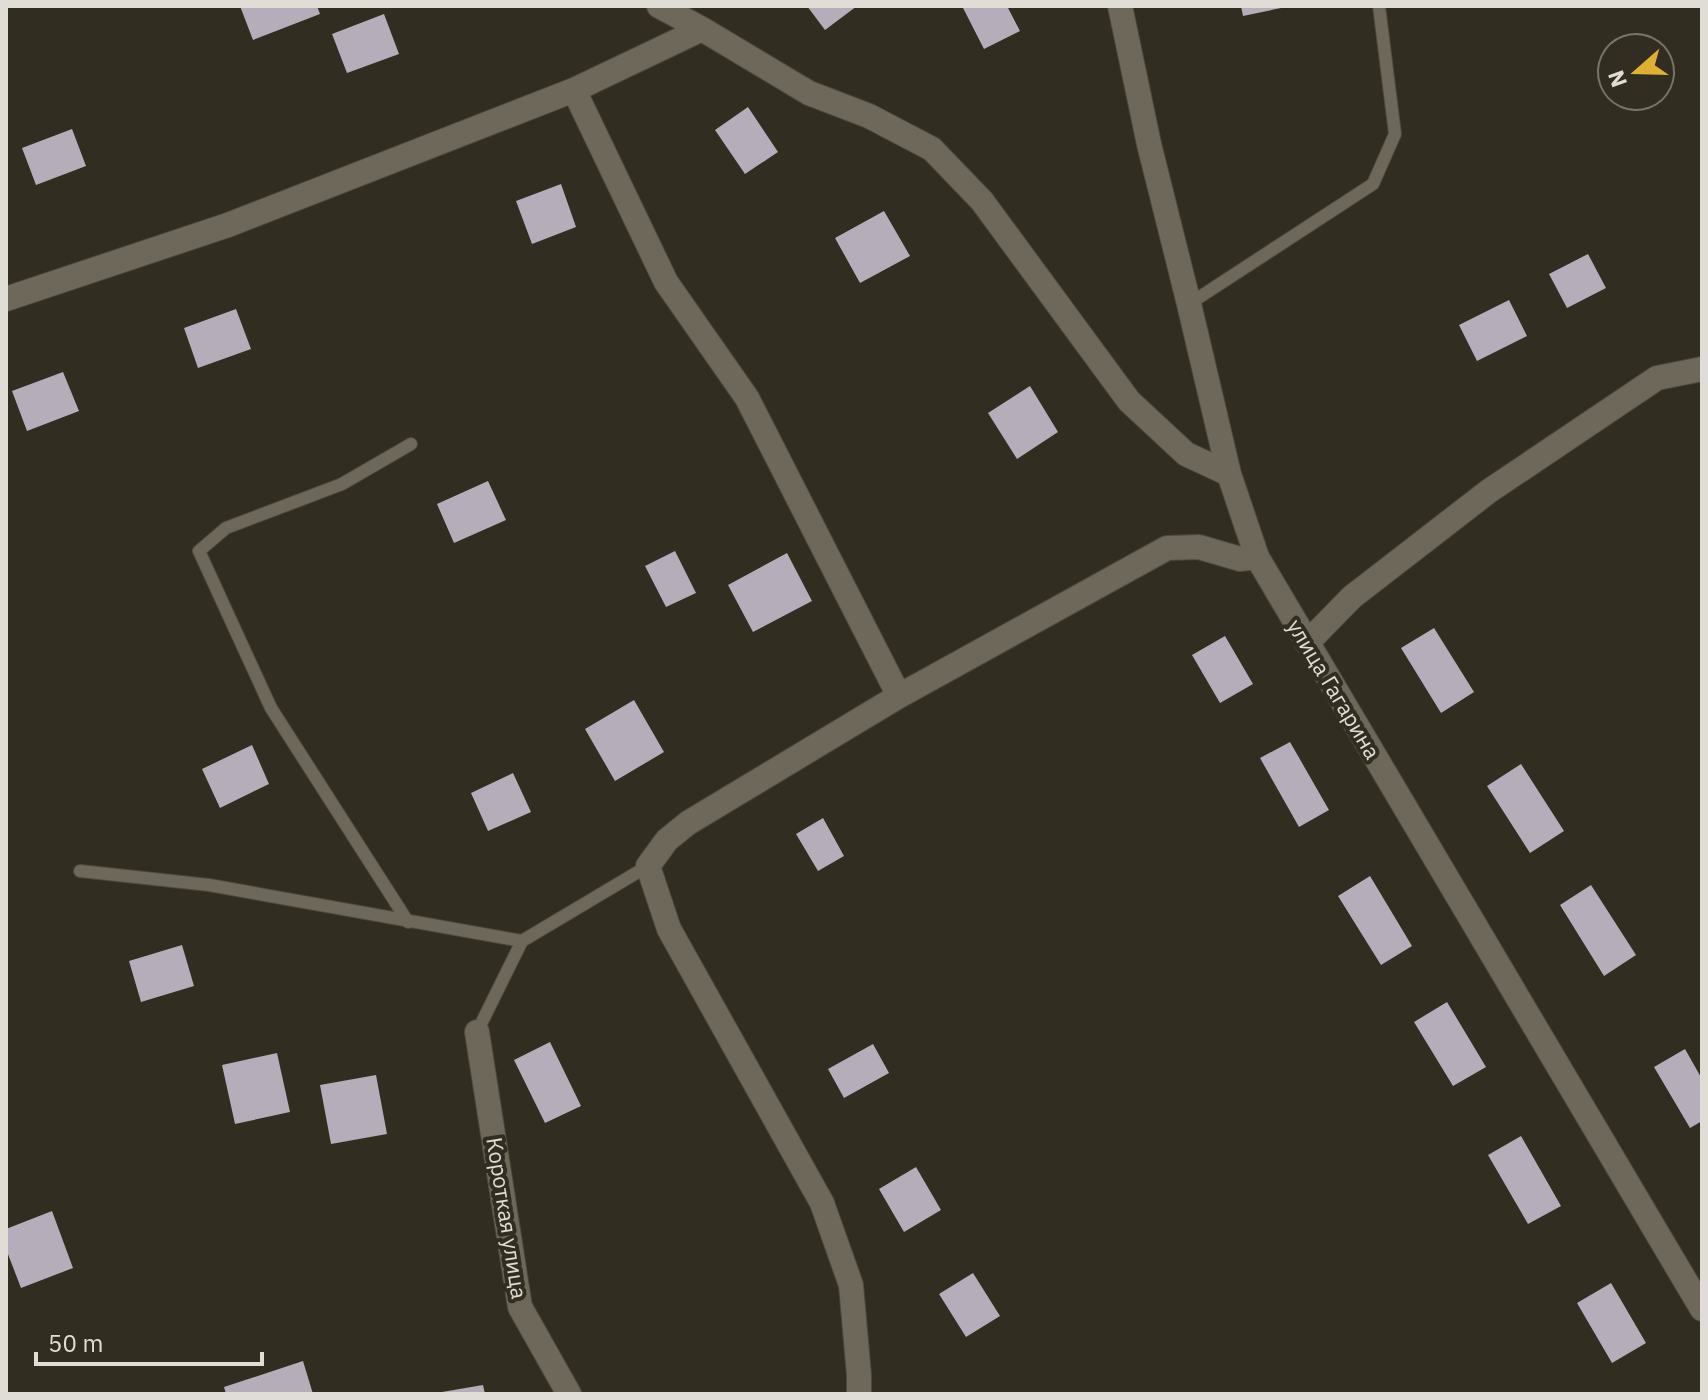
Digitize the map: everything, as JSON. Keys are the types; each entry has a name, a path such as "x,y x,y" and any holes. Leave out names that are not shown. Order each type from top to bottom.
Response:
{"street":[{"path":"659,6 809,93 869,116 932,149 982,201 1129,401 1186,454 1229,474"},
{"name":"улица Гагарина","path":"1120,6 1149,144 1229,474 1257,557 1702,1309"},
{"path":"6,299 228,225 574,90 702,29"},
{"path":"574,90 666,282 747,398 899,696"},
{"path":"1307,643 1352,597 1489,491 1657,378 1702,369"},
{"path":"859,1394 851,1285 822,1203 669,929 648,866 667,840 688,823 899,696 1167,548 1199,547 1240,559 1257,557"},
{"name":"Короткая улица","path":"477,1032 520,1307 569,1394"}],"lane":[{"path":"1189,304 1373,184 1395,134 1379,6"},
{"path":"408,922 271,708 199,551 226,528 342,484 411,444"},
{"path":"477,1032 522,941 648,866"},
{"path":"80,871 209,885 522,941"}],"building":[{"path":"240,6 317,6 320,14 253,40"},
{"path":"807,6 857,6 825,30"},
{"path":"962,6 1007,6 1020,31 984,49"},
{"path":"1241,6 1286,6 1286,7 1243,16"},
{"path":"384,14 399,54 347,73 332,34"},
{"path":"748,107 778,152 745,174 715,130"},
{"path":"72,129 86,166 36,185 22,148"},
{"path":"561,184 576,227 532,244 516,201"},
{"path":"884,211 910,256 860,283 835,238"},
{"path":"1588,254 1606,288 1567,308 1549,274"},
{"path":"1509,300 1527,336 1477,361 1459,325"},
{"path":"236,309 251,349 198,368 184,328"},
{"path":"63,372 79,411 27,431 12,391"},
{"path":"1030,386 1058,432 1017,459 988,413"},
{"path":"488,481 506,520 454,543 437,504"},
{"path":"675,551 696,593 666,607 645,566"},
{"path":"787,553 812,601 753,632 728,585"},
{"path":"1434,628 1474,692 1441,713 1401,648"},
{"path":"1225,636 1253,684 1220,703 1192,655"},
{"path":"634,700 664,752 615,781 585,729"},
{"path":"1290,742 1329,810 1299,827 1260,758"},
{"path":"252,745 269,784 220,808 202,769"},
{"path":"1521,764 1564,831 1530,853 1487,786"},
{"path":"513,773 531,812 488,831 471,793"},
{"path":"823,818 844,856 818,871 796,834"},
{"path":"1370,876 1412,946 1381,965 1338,896"},
{"path":"1591,885 1636,955 1604,976 1560,905"},
{"path":"182,945 194,986 141,1002 129,961"},
{"path":"1447,1002 1486,1067 1453,1086 1414,1022"},
{"path":"550,1042 581,1106 545,1123 514,1060"},
{"path":"873,1044 889,1073 844,1098 828,1069"},
{"path":"1685,1049 1702,1079 1702,1121 1690,1128 1654,1067"},
{"path":"277,1053 290,1112 235,1124 222,1065"},
{"path":"376,1075 387,1134 331,1144 320,1085"},
{"path":"1521,1136 1561,1206 1528,1224 1488,1155"},
{"path":"916,1167 941,1210 904,1232 879,1189"},
{"path":"52,1211 73,1268 21,1288 6,1249 6,1229"},
{"path":"973,1273 1000,1316 966,1337 939,1294"},
{"path":"1611,1283 1646,1343 1612,1363 1577,1303"},
{"path":"303,1361 313,1394 226,1394 224,1387"},
{"path":"483,1385 485,1394 442,1394 442,1392"}]}
